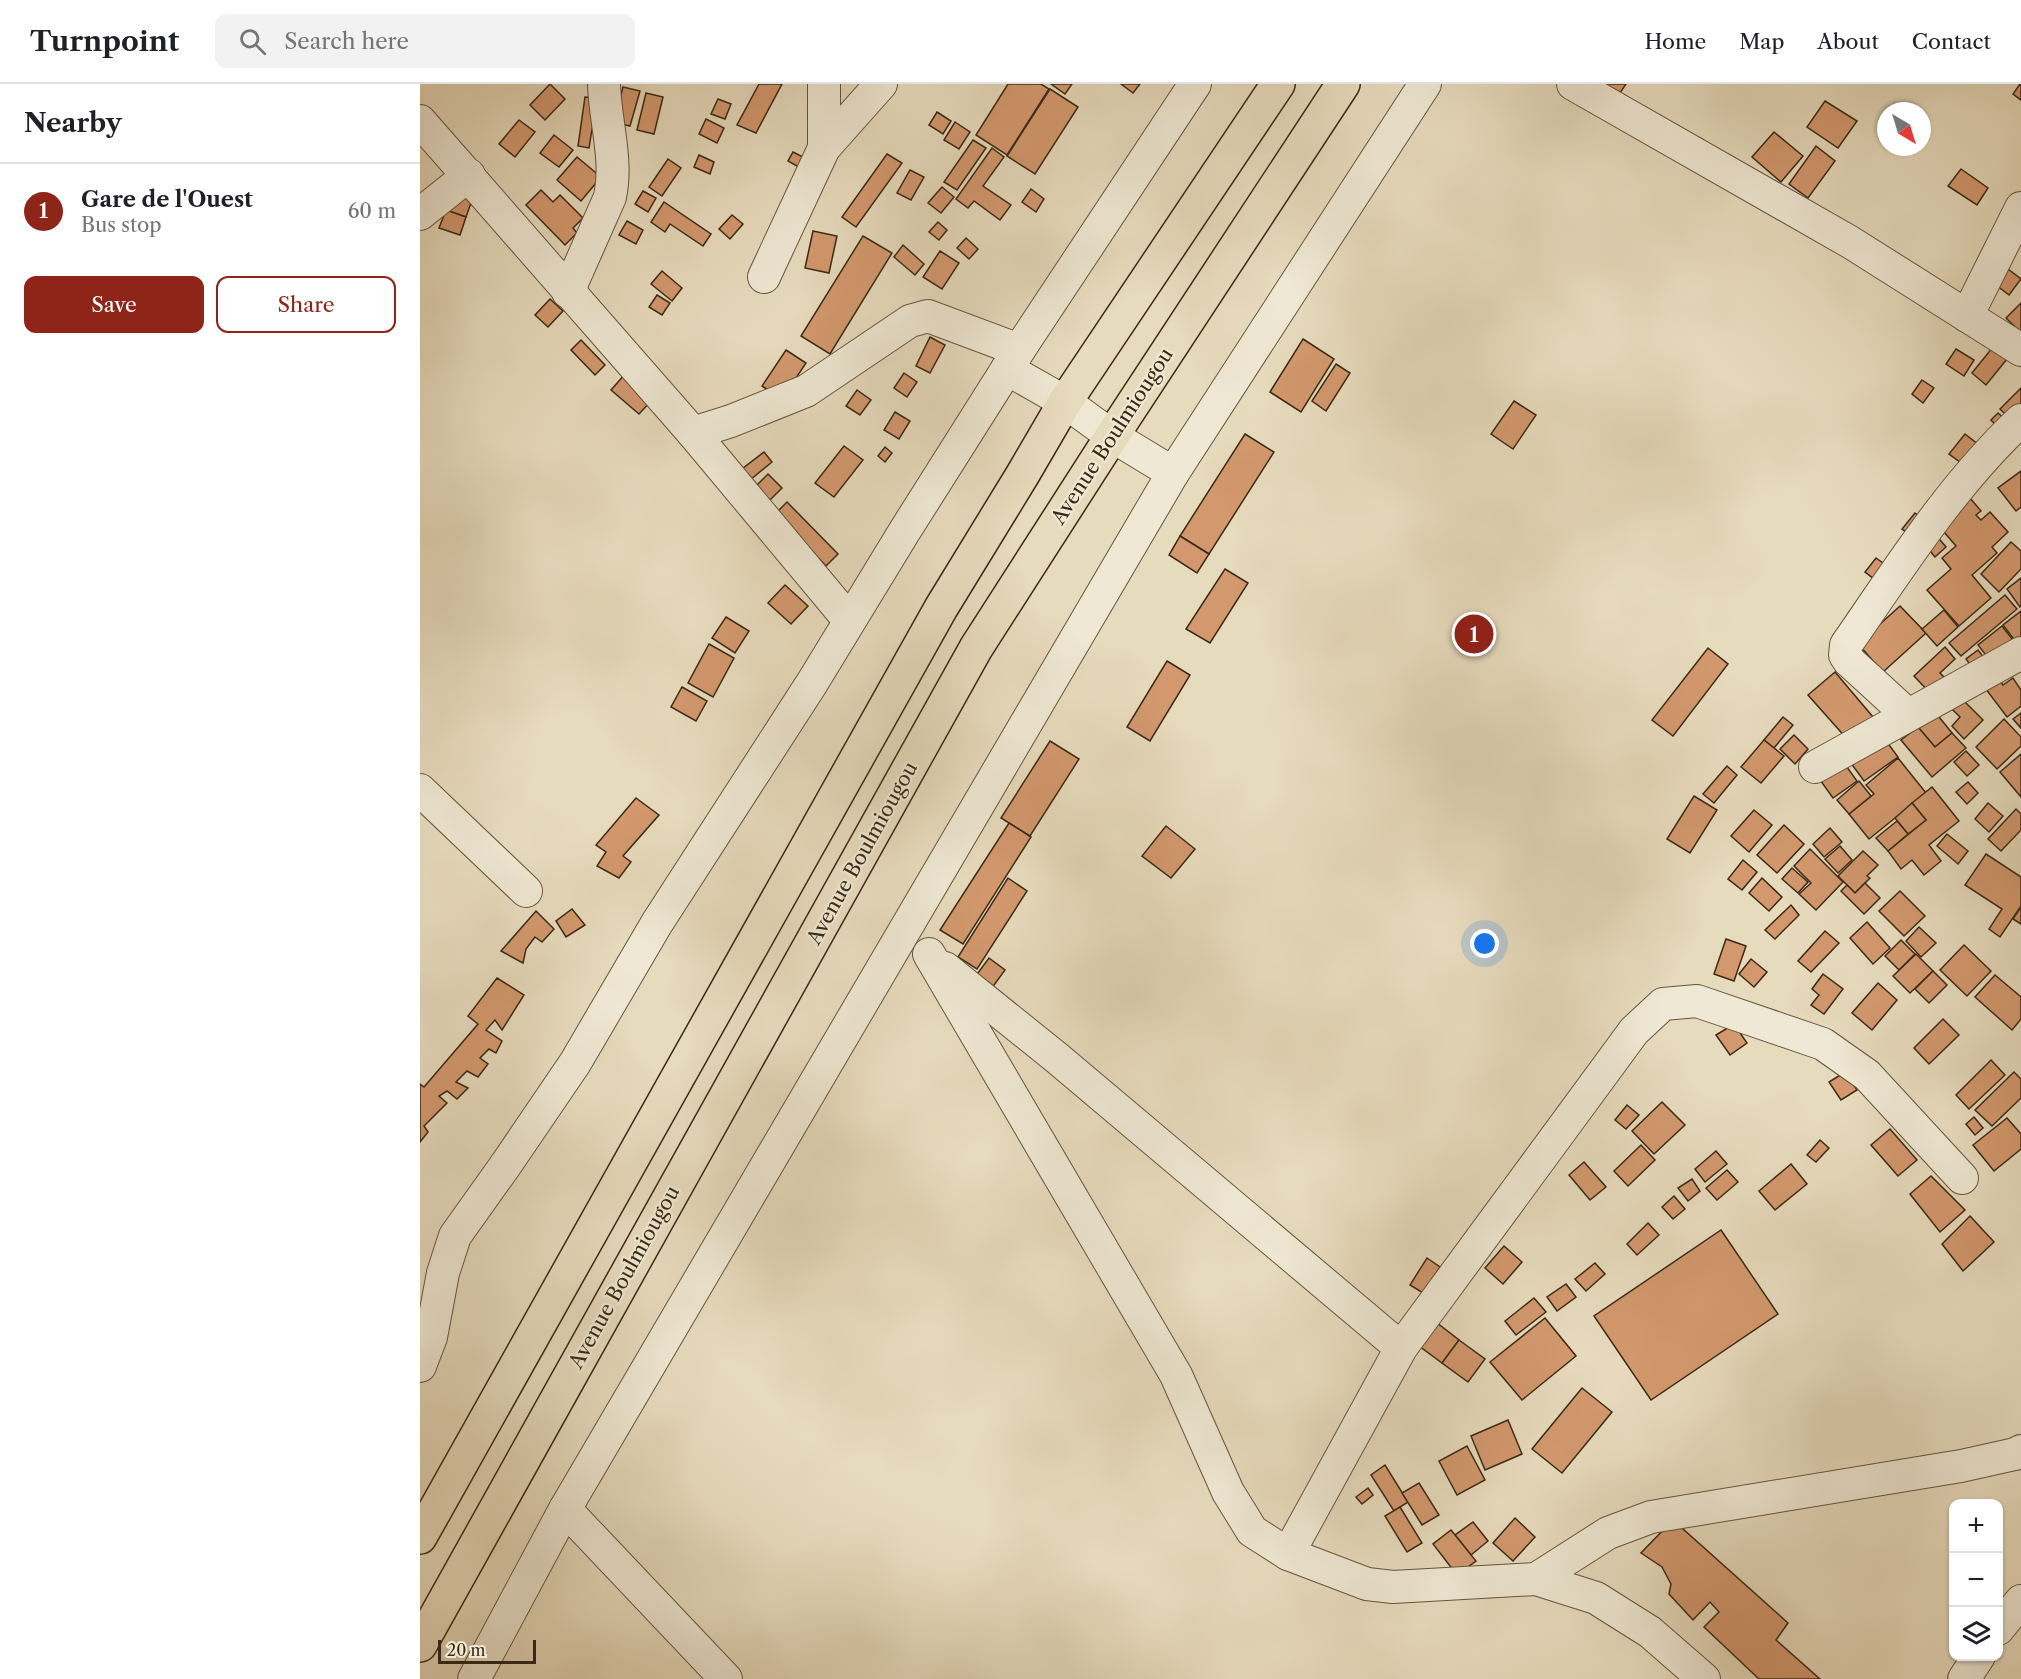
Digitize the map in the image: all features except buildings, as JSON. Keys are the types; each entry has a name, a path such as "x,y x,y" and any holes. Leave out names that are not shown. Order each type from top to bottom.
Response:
{"highway":[{"path":"420,1537 941,608 1065,402 1278,84"},
{"name":"Avenue Boulmiougou","path":"420,1645 976,648 1343,84"}],"street":[{"path":"568,292 610,197 613,181 614,166 604,84"},
{"path":"824,84 824,148"},
{"path":"764,278 824,148 881,84"},
{"path":"420,1366 431,1337 444,1273 455,1236 575,1063 657,923 800,703 849,620 1013,360 1195,84"},
{"path":"474,1679 565,1509 1173,473 1425,84"},
{"path":"1573,84 1850,242 2021,350"},
{"path":"420,121 693,433 849,620"},
{"path":"420,214 469,175"},
{"path":"1966,316 2021,208"},
{"path":"693,433 731,421 806,391 910,321 928,316 1013,360 1112,436 1173,473"},
{"path":"1908,715 1849,661 1845,655 1846,645 1939,510 1998,441 2021,420"},
{"path":"1815,767 2021,653"},
{"path":"420,790 526,891"},
{"path":"903,933 1057,1058 1401,1348"},
{"path":"929,954 1176,1375 1228,1492 1252,1531 1288,1554 1367,1584 1393,1587 1536,1579 1596,1598 1650,1632 1704,1679"},
{"path":"1288,1554 1401,1348 1634,1031 1663,1005 1697,1001 1823,1044 1867,1075 1962,1178"},
{"path":"1536,1579 1608,1533 1651,1517 1961,1466 2021,1451"},
{"path":"565,1509 726,1679"},
{"path":"2003,1623 2021,1601"},
{"path":"1964,1679 1976,1661"}],"place":[{"name":"Gare de l'Ouest","path":"1474,634"}]}
